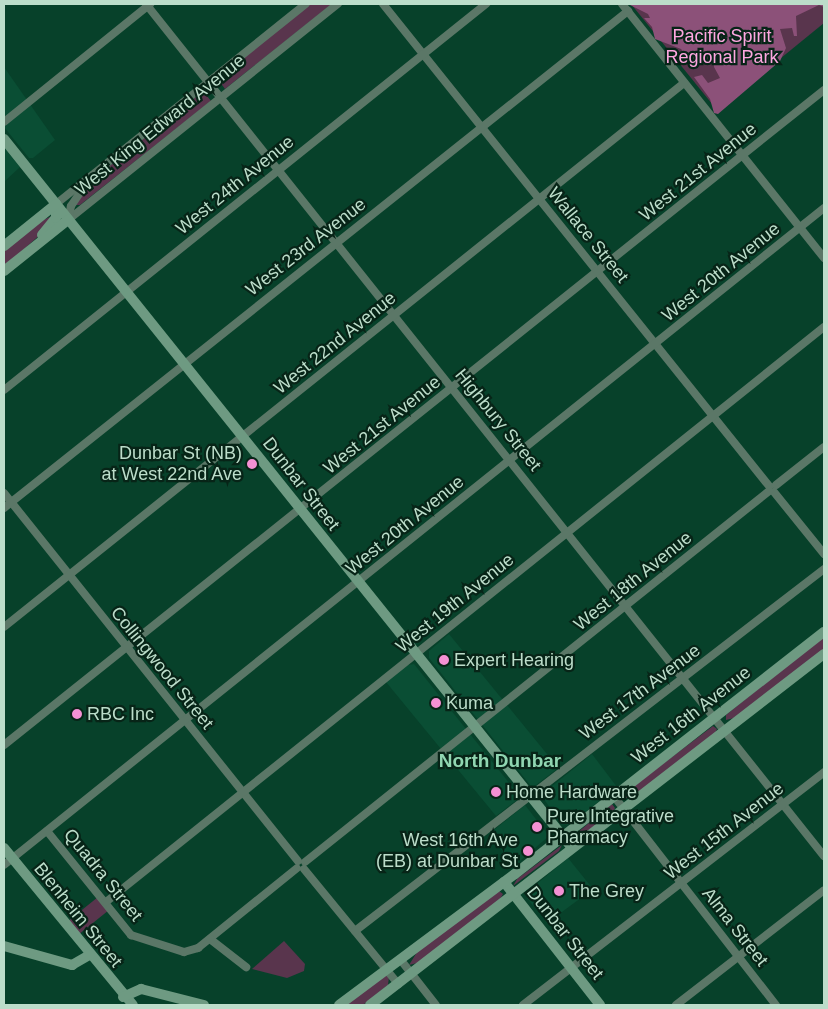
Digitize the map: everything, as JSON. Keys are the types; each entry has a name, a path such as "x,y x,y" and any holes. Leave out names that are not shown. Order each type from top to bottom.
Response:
{"main road":[{"name":"Dunbar Street","path":"4,139 572,848"},
{"name":"West King Edward Avenue","path":"4,246 56,204"},
{"path":"39,243 56,218 56,204"},
{"name":"West King Edward Avenue","path":"4,271 68,220"},
{"name":"West 16th Avenue","path":"339,1005 504,882 824,632"},
{"name":"West 16th Avenue","path":"370,1005 824,654"},
{"name":"Blenheim Street","path":"4,848 8,862 128,1002"},
{"name":"Dunbar Street","path":"504,882 600,1005"},
{"path":"4,946 72,965 89,955"},
{"path":"128,1002 141,988 204,1005"}],"street":[{"name":"Highbury Street","path":"148,4 220,98 726,729 824,856"},
{"path":"4,122 148,4"},
{"name":"West King Edward Avenue","path":"56,204 306,4"},
{"name":"West King Edward Avenue","path":"68,220 338,4"},
{"name":"Wallace Street","path":"383,4 824,554"},
{"name":"West 24th Avenue","path":"4,390 486,4"},
{"path":"622,4 824,258"},
{"name":"West 23rd Avenue","path":"4,508 628,11"},
{"name":"West 22nd Avenue","path":"4,627 684,83"},
{"name":"West 21st Avenue","path":"4,746 824,90"},
{"path":"68,220 78,195 99,170"},
{"name":"West 20th Avenue","path":"8,862 824,208"},
{"name":"West 19th Avenue","path":"106,902 824,327"},
{"name":"West 18th Avenue","path":"195,950 824,446"},
{"name":"Collingwood Street","path":"4,493 184,720 398,984"},
{"name":"West 17th Avenue","path":"355,932 824,569"},
{"name":"West 15th Avenue","path":"523,1005 824,772"},
{"name":"Alma Street","path":"613,795 776,1005"},
{"name":"Quadra Street","path":"47,831 131,935 184,952 195,950"},
{"path":"676,1005 824,890"},
{"path":"210,939 246,967"},
{"path":"400,959 436,1005"}],"shaded area":[{"path":"4,67 55,140 33,158 29,158 4,127"},
{"path":"4,147 20,167 4,182"},
{"path":"449,634 556,765 557,769 536,785 530,785 429,658 429,651"},
{"path":"414,664 518,794 518,799 496,816 386,682 408,665"},
{"path":"592,754 617,787 569,825 562,825 541,795"},
{"path":"525,805 549,836 514,866 489,834"},
{"name":"The Grey","path":"568,858 593,889 547,923 527,898 527,892"}],"green space":[{"path":"310,4 332,4 225,89 217,78"},
{"name":"Pacific Spirit Regional Park","path":"628,4 824,4 824,7 819,5 796,16 797,36 794,36 792,28 780,29 786,48 780,61 718,114 714,113 710,99 694,77 702,75 708,83 720,78 714,67 713,54 709,50 702,60 690,61 681,49 655,39 652,27 644,18 650,18 648,14"},
{"name":"Pacific Spirit Regional Park","path":"631,4 824,4 824,23 717,110"},
{"path":"203,91 211,101 80,205 74,205 86,188 107,168"},
{"path":"52,216 42,233 4,267 4,250 41,221"},
{"path":"824,636 824,650 738,717 726,720 726,715"},
{"path":"713,726 717,729 714,736 632,798 623,798 623,794"},
{"path":"612,804 615,808 610,816 583,837 572,837"},
{"path":"562,845 559,851 513,886 517,879"},
{"path":"499,891 503,894 499,901 421,962 409,965 419,949"},
{"path":"98,897 109,910 78,935 67,922"},
{"path":"284,941 305,964 304,971 287,978 252,969"},
{"path":"386,975 389,977 388,985 363,1005 346,1005"}],"place":[{"name":"Dunbar St (NB) at West 22nd Ave","path":"252,464"},
{"name":"Expert Hearing","path":"444,660"},
{"name":"Kuma","path":"436,703"},
{"name":"RBC Inc","path":"77,714"},
{"name":"Home Hardware","path":"496,792"},
{"name":"Pure Integrative Pharmacy","path":"537,827"},
{"name":"West 16th Ave (EB) at Dunbar St","path":"528,851"},
{"name":"The Grey","path":"559,891"}],"district":[{"name":"North Dunbar","path":"500,761"}]}
